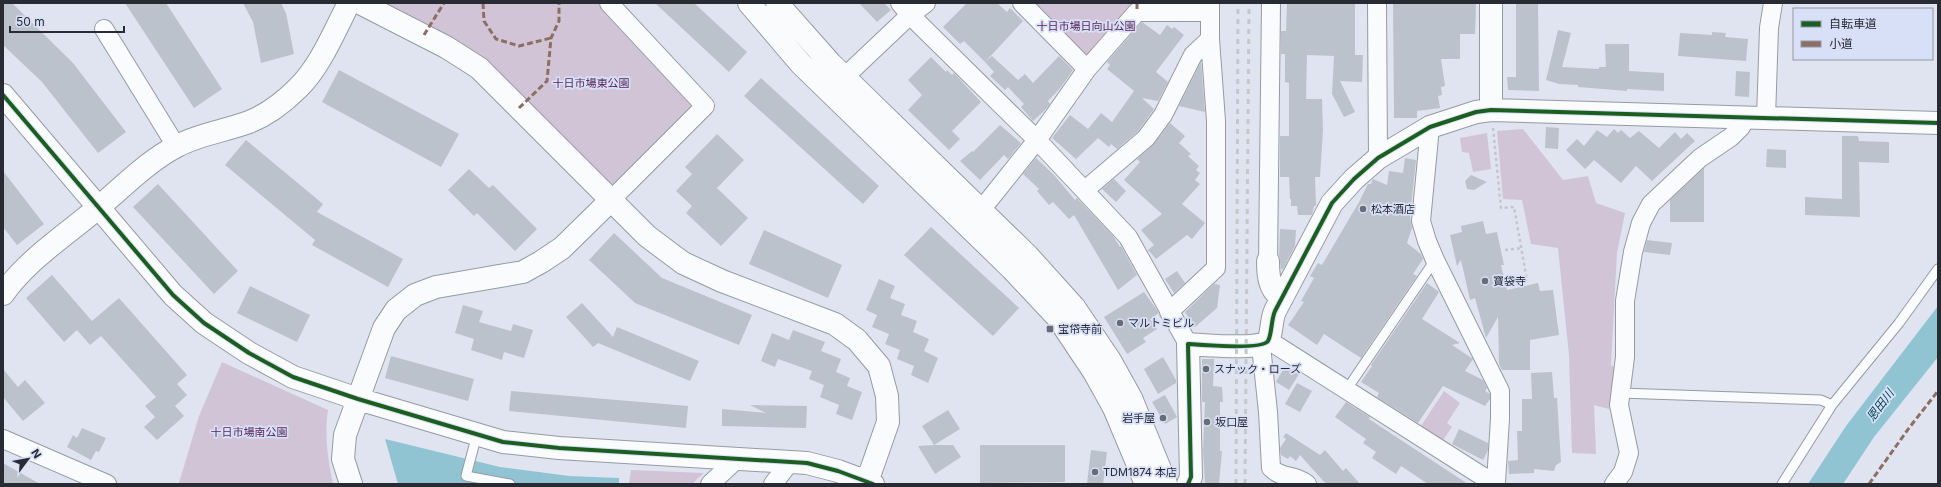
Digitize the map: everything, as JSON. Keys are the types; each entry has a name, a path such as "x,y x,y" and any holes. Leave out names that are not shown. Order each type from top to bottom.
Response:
{"street":[{"path":"3,294 11,283 34,261 160,156 190,139 249,122 268,112 288,98 300,87 312,70 349,3"},
{"path":"3,95 173,295 204,323 249,353 293,377 503,442 559,448 790,462 813,465 868,483 888,422 887,396 879,366 857,340 835,324 722,281 683,263 647,236 610,201 479,68 446,47 360,3"},
{"path":"351,484 343,459 345,434 384,328 396,310 415,295 436,287 523,272 542,262 562,248 705,106 609,3"},
{"path":"749,3 801,64 836,84 981,210 1028,256 1074,307 1111,362 1131,398 1166,484"},
{"path":"777,3 815,47 836,84 1058,318 1094,372 1114,408 1146,484"},
{"path":"836,84 905,9 926,3"},
{"path":"1022,3 1087,69"},
{"path":"1271,3 1268,272 1275,294 1282,298"},
{"path":"1377,3 1378,158"},
{"path":"1491,3 1491,110"},
{"path":"1614,484 1623,472 1629,453 1620,416 1620,393 1625,357 1625,301 1633,252 1641,223 1651,204 1700,158 1756,118 1773,3"},
{"path":"981,210 1037,140 1087,69 1137,12 1210,8 1210,39 1216,121 1216,268 1169,312"},
{"path":"905,9 1037,140 1128,237 1188,344 1191,477 1188,484"},
{"path":"104,29 176,146"},
{"path":"1085,190 1146,138 1163,115 1193,56 1210,39"},
{"path":"1307,484 1299,478 1279,475 1271,468 1265,343 1271,319 1332,203 1354,179 1378,158 1430,127 1476,112 1491,110 1938,123"},
{"path":"1188,344 1265,343 1347,389 1482,476 1496,483 1500,419 1500,391 1435,260 1421,221 1430,127"},
{"path":"3,439 107,484"},
{"path":"710,484 736,459"},
{"path":"773,484 790,462"}],"lane":[{"path":"1347,389 1435,260"},
{"path":"1782,484 1832,405 1899,323 1938,268"},
{"path":"1620,393 1821,400 1832,405"},
{"path":"477,434 466,476 510,484"}],"path":[{"path":"1491,110 1501,208 1514,207 1527,280"},
{"path":"1505,250 1522,248"}],"green space":[{"name":"十日市場東公園","path":"377,3 600,3 697,106 609,190 496,74"},
{"name":"十日市場日向山公園","path":"1032,3 1131,3 1132,10 1087,59"},
{"path":"1523,129 1563,180 1588,176 1596,203 1625,213 1617,253 1611,365 1618,370 1609,409 1594,405 1596,454 1572,453 1569,355 1558,248 1531,244 1522,200 1503,199 1497,131"},
{"path":"1487,133 1491,169 1473,172 1469,153 1462,152 1460,138"},
{"name":"十日市場南公園","path":"222,362 328,410 326,429 327,447 333,484 179,483 199,416"},
{"path":"1444,391 1460,403 1447,423 1452,427 1442,442 1419,429"},
{"path":"631,470 704,473 692,484 629,484"}],"water":[{"name":"恩田川","path":"1938,306 1938,357 1874,437 1843,484 1808,484 1846,426"},
{"path":"385,439 500,467 569,476 619,478 619,484 398,484"}],"building":[{"path":"3,3 12,3 73,63 126,132 98,153 42,82 3,45"},
{"path":"125,3 166,3 222,89 194,108"},
{"path":"243,3 281,3 286,13 294,54 261,63 253,22"},
{"path":"655,3 694,3 747,52 729,72"},
{"path":"859,3 884,3 891,10 877,22"},
{"path":"967,3 997,3 1007,12 1010,8 1023,21 985,62 964,41 960,44 943,27"},
{"path":"1287,3 1355,3 1355,55 1363,55 1362,82 1340,81 1355,112 1344,117 1332,94 1334,56 1307,55 1306,99 1322,99 1323,130 1320,177 1315,177 1316,206 1314,206 1312,215 1298,215 1297,206 1291,206 1289,177 1280,177 1280,136 1289,136 1289,83 1285,82 1285,54 1281,54 1281,31 1286,31"},
{"path":"1393,3 1476,3 1475,34 1460,34 1460,59 1441,59 1445,86 1441,87 1442,95 1438,96 1440,108 1417,111 1417,118 1394,118"},
{"path":"1516,3 1538,3 1539,91 1508,90 1507,77 1516,77"},
{"path":"1142,22 1160,35 1167,25 1172,29 1174,27 1184,35 1156,72 1168,82 1158,101 1142,98 1154,109 1138,131 1117,149 1111,144 1109,147 1098,138 1076,159 1052,138 1070,115 1088,129 1101,113 1112,122 1134,91 1107,69 1110,65 1107,62"},
{"path":"1558,30 1571,33 1562,67 1599,69 1599,67 1606,67 1605,44 1629,44 1629,71 1664,73 1664,91 1627,89 1627,91 1578,87 1578,85 1559,84 1546,80"},
{"path":"1712,32 1726,33 1725,37 1748,39 1746,61 1678,56 1680,33 1712,35"},
{"path":"992,56 1018,80 1025,74 1033,83 1059,56 1073,70 1061,87 1048,101 1050,104 1033,121 1021,107 1024,104 1008,87 1005,90 990,76 994,72 985,62"},
{"path":"931,57 946,72 947,70 952,75 954,73 981,102 952,131 960,139 949,150 908,110 922,95 908,80"},
{"path":"1201,62 1205,112 1179,106"},
{"path":"339,70 459,134 441,167 322,102"},
{"path":"1736,71 1750,72 1749,97 1735,96"},
{"path":"761,78 879,186 863,204 744,96"},
{"path":"1170,123 1185,136 1179,143 1191,154 1188,156 1199,166 1196,170 1200,173 1195,180 1200,184 1182,204 1205,223 1192,239 1187,235 1156,259 1148,250 1154,245 1141,230 1162,214 1124,180 1140,162 1137,159 1154,144"},
{"path":"1000,125 1021,143 1008,159 1004,155 980,180 960,161 972,151 973,152"},
{"path":"1546,127 1559,128 1558,149 1545,148"},
{"path":"1614,129 1618,133 1621,130 1630,138 1639,131 1659,148 1675,132 1681,139 1687,133 1695,141 1652,181 1636,166 1621,183 1594,160 1585,169 1566,150 1577,139 1584,146 1597,130 1607,137"},
{"path":"717,134 744,160 717,188 748,218 721,246 686,213 692,206 676,191 692,174 685,167"},
{"path":"1842,136 1858,136 1859,141 1889,142 1889,163 1859,162 1860,217 1805,215 1805,197 1842,199"},
{"path":"246,140 323,204 317,212 403,259 388,287 312,245 315,240 225,165"},
{"path":"1767,149 1786,150 1786,168 1766,167"},
{"path":"1036,158 1055,176 1075,200 1077,198 1113,236 1120,247 1121,246 1137,275 1118,290 1074,215 1069,219 1053,202 1049,205 1037,191 1039,189 1023,174"},
{"path":"1405,158 1416,160 1410,217 1412,228 1407,243 1421,254 1423,259 1413,274 1417,276 1361,358 1324,334 1317,345 1288,325 1304,302 1301,301 1314,278 1310,276 1318,263 1322,265 1368,184 1371,184 1373,179 1387,185 1389,171 1403,173"},
{"path":"1704,168 1704,222 1670,222 1670,200"},
{"path":"469,169 489,188 493,185 537,229 515,251 477,213 474,216 448,190"},
{"path":"3,171 44,224 17,245 3,227"},
{"path":"1471,175 1487,182 1474,190 1467,189 1465,181"},
{"path":"1114,179 1126,191 1116,202 1102,189"},
{"path":"158,184 238,271 214,294 133,207"},
{"name":"寶袋寺","path":"1483,221 1486,234 1497,232 1504,265 1501,265 1507,290 1538,283 1540,291 1553,290 1559,335 1530,340 1530,370 1502,370 1499,364 1498,317 1486,338 1475,298 1470,300 1461,260 1457,266 1450,235 1462,232 1461,226"},
{"path":"931,227 1019,308 993,336 904,255"},
{"path":"1280,229 1296,230 1295,246 1283,269 1281,269 1279,254"},
{"path":"764,230 842,265 828,298 749,264"},
{"path":"614,233 662,278 752,315 739,345 635,303 589,260"},
{"path":"1647,240 1672,243 1670,255 1644,252"},
{"path":"1177,271 1185,283 1174,293 1165,279"},
{"path":"52,275 92,321 119,298 187,375 177,384 187,395 175,406 184,416 157,440 144,427 155,417 145,406 156,397 101,336 90,345 77,330 64,342 26,298"},
{"path":"879,279 895,286 890,298 905,304 901,315 917,321 913,332 929,339 924,351 938,358 928,383 911,375 914,366 897,359 900,350 885,344 889,334 872,327 877,315 866,310"},
{"path":"1427,283 1439,292 1422,319 1460,343 1452,345 1473,359 1465,371 1483,380 1487,388 1485,391 1490,394 1490,399 1485,406 1443,386 1418,423 1377,397 1379,393 1361,382"},
{"path":"1214,284 1220,285 1217,308 1195,327 1185,312"},
{"path":"250,286 310,315 297,342 237,313"},
{"path":"1144,292 1159,313 1150,319 1157,329 1143,338 1146,342 1127,354 1104,317"},
{"path":"582,303 613,337 617,327 699,361 690,381 598,343 593,347 566,317"},
{"path":"463,305 483,311 479,322 511,331 513,324 533,330 524,358 504,352 502,360 471,350 474,339 455,333"},
{"path":"793,330 825,342 821,351 841,359 836,372 850,378 847,386 862,392 852,420 836,414 839,405 820,397 824,385 809,379 812,371 778,359 775,367 761,361 772,333 789,340"},
{"path":"391,356 474,379 468,401 385,378"},
{"path":"1163,357 1176,380 1176,383 1158,394 1144,369"},
{"path":"1202,359 1214,359 1213,386 1222,387 1223,402 1220,402 1220,451 1222,451 1219,484 1205,484 1203,451 1205,402 1202,402"},
{"path":"1285,366 1299,374 1289,390 1276,382"},
{"path":"3,369 18,387 25,380 45,403 23,421 3,397"},
{"path":"1552,372 1554,398 1557,398 1561,462 1556,465 1554,471 1534,469 1534,473 1509,474 1508,461 1518,460 1517,431 1522,431 1522,399 1532,399 1531,373"},
{"path":"1297,383 1312,391 1300,412 1285,404"},
{"path":"511,391 688,406 686,428 509,411"},
{"path":"1165,395 1177,417 1165,424 1152,402"},
{"path":"1346,402 1370,417 1369,419 1468,484 1428,484 1401,466 1396,474 1372,458 1376,452 1363,443 1366,439 1335,417"},
{"path":"750,405 807,406 806,428 722,426 722,409 766,413"},
{"path":"948,410 960,429 934,445 922,426"},
{"path":"82,428 106,438 99,452 96,451 91,460 67,447 73,435 77,438"},
{"path":"1459,429 1488,443 1488,450 1483,460 1452,444"},
{"path":"1286,433 1320,455 1325,450 1343,471 1346,468 1360,484 1326,484 1300,455 1296,461 1290,456 1288,459 1281,455 1280,448 1286,439 1283,437"},
{"path":"953,445 961,457 935,474 918,446"},
{"path":"980,445 1065,445 1065,482 980,483"},
{"path":"1091,450 1107,452 1103,484 1087,484"},
{"path":"3,463 40,484 3,484"}],"railway":[{"path":"1236,484 1238,3"},
{"path":"1245,484 1249,3"}],"marked path":[{"path":"424,35 444,3"},
{"path":"483,3 484,21 496,39 519,46 551,38"},
{"path":"519,108 547,81 551,38 559,21 559,3"},
{"path":"1137,3 1137,12"},
{"path":"1869,484 1909,428 1938,391"}],"cycle path":[{"path":"3,95 173,295 204,323 249,353 293,377 358,399 503,442 559,448 807,463 838,471 873,484"},
{"path":"1188,484 1191,477 1188,344 1243,346 1263,344 1268,341 1275,311 1332,203 1354,179 1378,158 1430,127 1476,112 1491,110 1938,123"}],"place":[{"name":"松本酒店","path":"1363,209"},
{"name":"寶袋寺","path":"1485,281"},
{"name":"マルトミビル","path":"1120,323"},
{"name":"宝帒寺前","path":"1050,329"},
{"name":"スナック・ローズ","path":"1206,369"},
{"name":"岩手屋","path":"1163,418"},
{"name":"坂口屋","path":"1207,422"},
{"name":"TDM1874 本店","path":"1095,472"}]}
